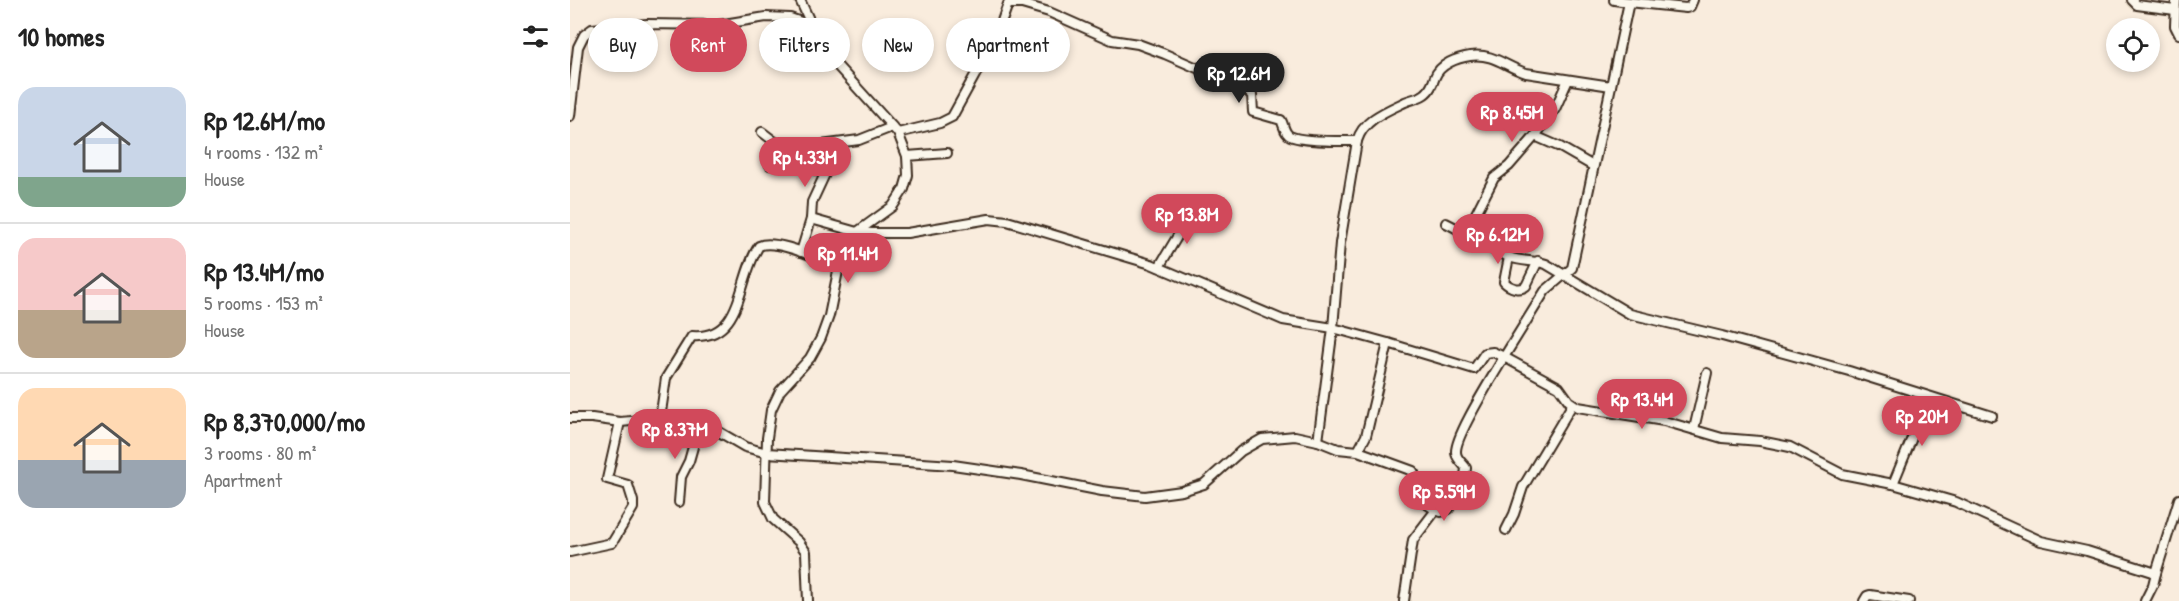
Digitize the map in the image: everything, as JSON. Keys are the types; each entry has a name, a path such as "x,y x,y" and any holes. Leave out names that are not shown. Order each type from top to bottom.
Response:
{"street":[{"path":"800,0 807,18"},
{"path":"1614,0 1682,8 1690,7 1694,0"},
{"path":"2132,0 2137,5 2175,10"},
{"path":"2176,0 2175,26 2179,34"},
{"path":"762,132 797,157 818,146 940,123 952,117 997,35 1007,2 1049,12 1112,40 1138,44 1243,88 1252,95 1253,112 1281,120 1289,136 1301,139 1357,141"},
{"path":"570,418 620,422 660,419 700,422 740,445 767,453 953,465 1021,475 1102,491 1145,496 1182,491 1204,484 1241,451 1262,439 1294,436 1318,441 1338,449 1358,451 1413,471 1416,477 1414,489 1416,497 1441,512 1449,509 1462,484 1466,468 1456,454 1465,427 1504,357 1545,291 1572,268 1629,2"},
{"path":"570,116 579,47 584,35 592,29 647,24 718,25 759,18"},
{"path":"760,18 790,18"},
{"path":"1318,441 1333,328 1340,243 1357,141 1362,128 1370,121 1427,93 1438,70 1464,57 1494,57 1513,69 1526,73 1611,86"},
{"path":"808,601 806,552 773,519 765,502 771,410 780,391 810,358 822,338 839,266 857,232 885,212 900,196 907,181 907,156 895,130 843,72"},
{"path":"1466,233 1494,178 1509,166 1535,136 1554,109 1568,80"},
{"path":"1535,136 1593,166"},
{"path":"770,165 779,145"},
{"path":"907,156 947,153"},
{"path":"801,156 809,167 825,172 812,202 812,219 801,252"},
{"path":"1159,267 1189,213"},
{"path":"812,219 857,232 907,233 958,223 989,219 1001,220 1122,254 1159,267 1272,316 1333,328 1474,369 1487,352 1504,357 1559,387 1572,405 1654,419 1722,438 1760,441 1790,447 1842,474 1893,484 1956,502 2041,541 2087,551 2156,573"},
{"path":"1446,223 1509,257 1530,263 1538,261 1630,314 1722,336 1849,371 1992,417"},
{"path":"660,419 665,382 683,348 692,336 707,336 729,322 759,246 770,244 839,266"},
{"path":"1509,257 1504,282 1520,288 1526,286 1538,261"},
{"path":"1358,451 1362,447 1368,428 1388,343"},
{"path":"1694,429 1707,372"},
{"path":"1506,530 1523,487 1572,405"},
{"path":"1893,484 1914,433 1912,428 1902,420"},
{"path":"570,552 612,543 633,508 632,493 628,486 607,479 620,422"},
{"path":"679,502 681,477 689,461 700,422"},
{"path":"2145,601 2153,585 2179,499"},
{"path":"1404,601 1413,540 1436,510"},
{"path":"1864,601 1870,595 1909,601"}]}
